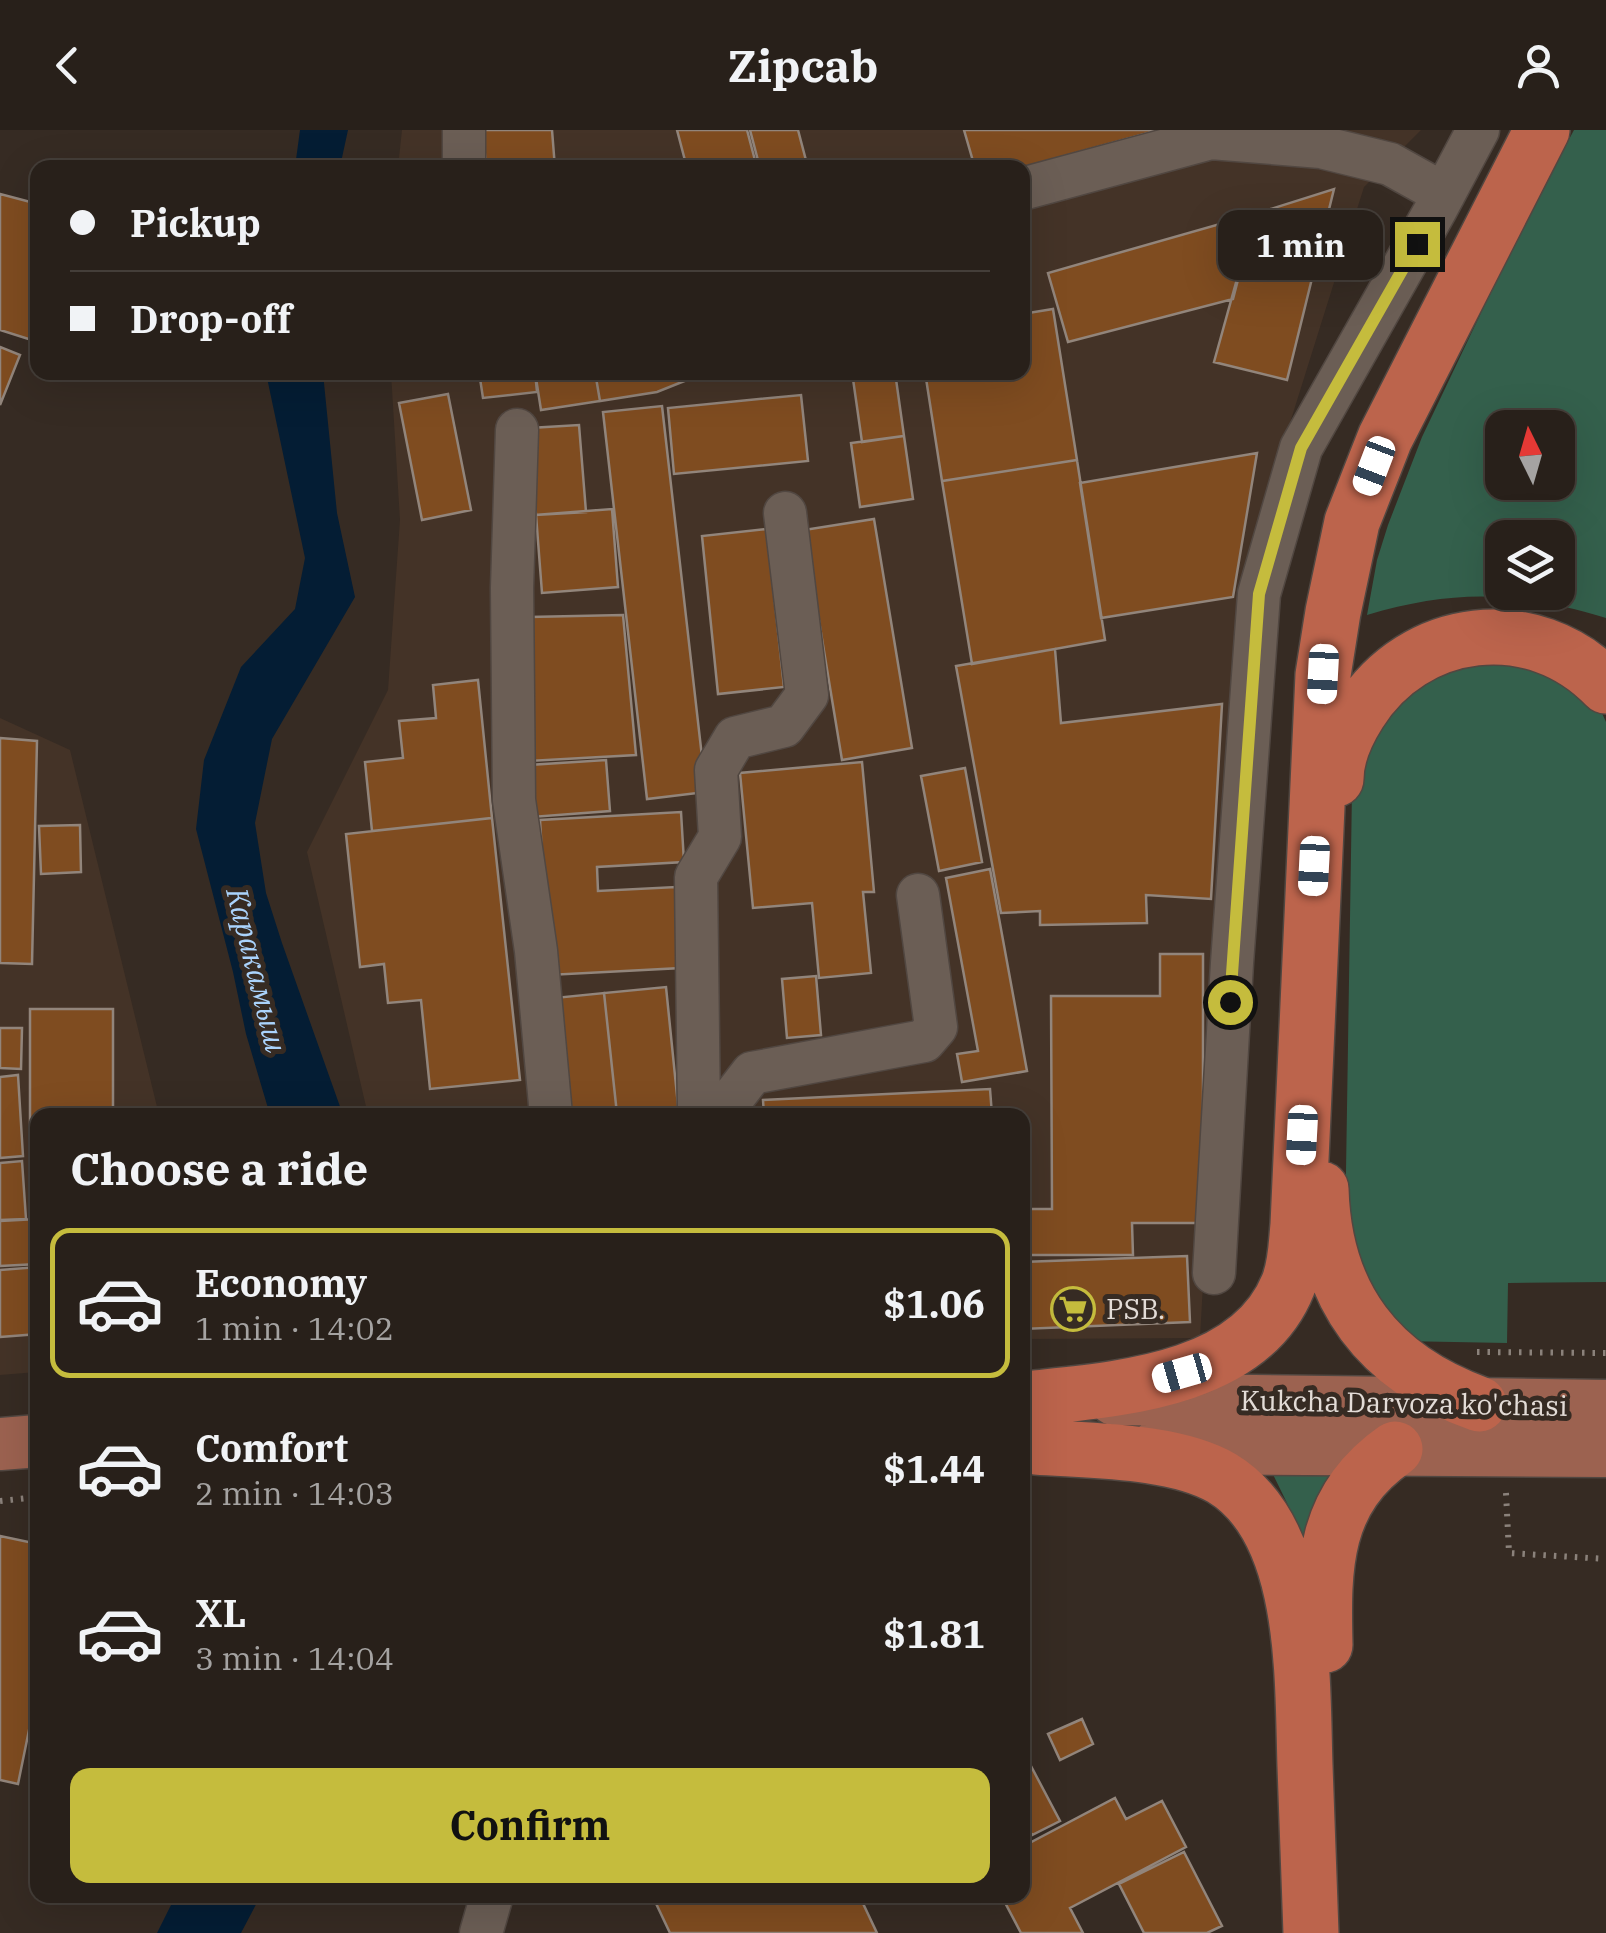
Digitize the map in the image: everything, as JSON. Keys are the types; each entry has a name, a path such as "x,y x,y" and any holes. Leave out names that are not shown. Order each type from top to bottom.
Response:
{"highway":[{"path":"1030,1421 1206,1363 1259,1328 1288,1288 1299,1208 1323,674 1352,522 1385,438 1542,130"},
{"path":"1489,1444 1428,1383 1386,1351 1343,1291 1328,1247 1320,1174 1336,770 1344,742 1370,696 1410,661 1449,644 1494,636 1549,646 1606,686"},
{"path":"1030,1423 1130,1454 1193,1464 1235,1487 1264,1522 1281,1556 1298,1629 1311,1933"},
{"path":"1339,1933 1330,1806 1323,1587 1326,1556 1345,1502 1376,1462 1395,1450"}],"main road":[{"name":"Kukcha Darvoza ko'chasi","path":"1030,1422 1395,1450 1489,1444 1606,1406"},
{"name":"Kukcha Darvoza ko'chasi","path":"1030,1422 1606,1452"},
{"path":"0,1444 30,1441"},
{"path":"0,1480 30,1478"}],"street":[{"path":"464,130 464,160"},
{"path":"1214,1273 1259,594 1301,448 1478,130"},
{"path":"1030,187 1211,138 1321,148 1390,164 1485,242"},
{"path":"517,430 512,588 514,800 536,951 550,1108"},
{"path":"700,1108 696,878 720,837 716,770 734,738 784,726 807,694 785,512"},
{"path":"1255,652 1280,647 1304,652 1323,674"},
{"path":"728,1108 752,1073 924,1041 936,1026 918,895"},
{"path":"481,1933 490,1903"}],"path":[{"path":"1459,1352 1606,1354"},
{"path":"1489,1444 1509,1553 1606,1558"},
{"path":"0,1501 30,1498"}],"shaded area":[{"path":"402,130 1421,130 1364,187 1256,531 1236,695 1200,1338 1030,1339 1030,1108 366,1108 307,852 388,690 400,520 391,380 1030,380 1030,160 399,160"},
{"path":"0,718 70,750 157,1108 30,1108 30,1373 0,1375"}],"green space":[{"path":"1574,130 1606,130 1606,618 1575,609 1575,520 1485,520 1485,597 1429,601 1367,615 1377,560 1422,437 1518,235"},
{"path":"1541,662 1601,711 1606,722 1606,1282 1508,1283 1507,1343 1400,1341 1345,1235 1352,791 1368,739 1438,664"},
{"path":"1267,1462 1345,1463 1306,1542"}],"water":[{"path":"300,130 348,130 342,160 296,160"},
{"name":"Каракамыш","path":"267,380 324,380 337,513 355,597 272,739 255,823 266,893 341,1108 268,1108 196,829 204,760 241,667 295,609 305,558"},
{"path":"172,1903 257,1903 241,1933 157,1933"}],"building":[{"path":"483,130 552,130 554,160 485,160"},
{"path":"677,130 747,130 755,160 685,160"},
{"path":"750,130 798,130 806,160 758,160"},
{"path":"964,130 1159,130 1030,166 1030,160 973,160"},
{"path":"1334,189 1287,380 1214,362 1255,214"},
{"path":"0,194 30,202 30,339 0,330"},
{"path":"1255,214 1233,299 1068,342 1048,273"},
{"path":"1053,309 1077,460 942,481 926,380 1030,380 1030,313"},
{"path":"0,347 20,355 0,405"},
{"path":"480,380 536,380 537,392 483,398"},
{"path":"536,380 596,380 600,401 541,410"},
{"path":"596,380 687,380 657,392 600,401"},
{"path":"853,380 896,380 904,436 862,442"},
{"path":"448,394 471,510 422,520 399,403"},
{"path":"801,395 808,461 674,474 668,408"},
{"path":"662,406 706,792 647,799 603,412"},
{"path":"579,425 586,512 536,515 530,428"},
{"path":"904,436 913,499 860,507 851,443"},
{"path":"1257,453 1233,597 1101,618 1080,483"},
{"path":"1077,460 1105,640 972,664 942,481"},
{"path":"612,509 618,587 542,593 536,515"},
{"path":"874,519 912,748 842,760 804,530"},
{"path":"767,529 784,687 718,694 702,536"},
{"path":"623,615 636,755 529,761 529,617"},
{"path":"1055,649 1061,723 1222,704 1211,899 1146,895 1147,923 1040,925 1040,911 1001,913 956,666"},
{"path":"478,680 492,818 372,831 365,762 403,758 399,721 436,718 433,685"},
{"path":"0,738 37,741 32,964 0,963"},
{"path":"606,760 610,811 532,817 529,765"},
{"path":"862,762 874,892 863,892 871,973 819,978 812,903 753,908 740,773"},
{"path":"965,768 982,862 939,871 921,776"},
{"path":"681,812 684,862 597,867 598,891 676,887 681,968 549,975 540,820"},
{"path":"492,818 520,1080 430,1089 421,1000 388,1003 384,964 360,967 346,834"},
{"path":"80,825 81,872 41,874 39,826"},
{"path":"990,869 1027,1071 962,1082 957,1054 978,1051 946,878"},
{"path":"1160,954 1203,954 1203,1223 1132,1223 1133,1255 1030,1255 1030,1209 1052,1209 1051,996 1160,996"},
{"path":"816,976 821,1035 787,1038 782,979"},
{"path":"666,987 678,1108 616,1108 604,993"},
{"path":"604,993 616,1108 566,1108 554,998"},
{"path":"30,1009 113,1009 113,1108 30,1108"},
{"path":"0,1028 22,1028 21,1069 0,1068"},
{"path":"18,1075 23,1156 0,1158 0,1077"},
{"path":"990,1089 991,1108 764,1108 763,1100"},
{"path":"22,1161 26,1219 0,1220 0,1163"},
{"path":"30,1219 30,1264 0,1266 0,1221"},
{"path":"1187,1256 1190,1322 1030,1329 1030,1262"},
{"path":"30,1268 30,1335 0,1337 0,1270"},
{"path":"0,1536 30,1542 30,1725 18,1784 0,1780"},
{"path":"1082,1719 1093,1744 1060,1760 1048,1734"},
{"path":"1030,1764 1060,1821 1032,1835 1030,1831"},
{"path":"1115,1798 1126,1819 1162,1801 1186,1847 1070,1908 1083,1933 1021,1933 1005,1903 1030,1903 1030,1843"},
{"path":"1184,1852 1222,1926 1207,1933 1144,1933 1119,1884"},
{"path":"656,1903 863,1903 877,1933 670,1933"}],"place":[{"name":"PSB.","path":"1073,1309"}],"route":[{"path":"1230,1002 1259,594 1301,448 1417,244"}]}
